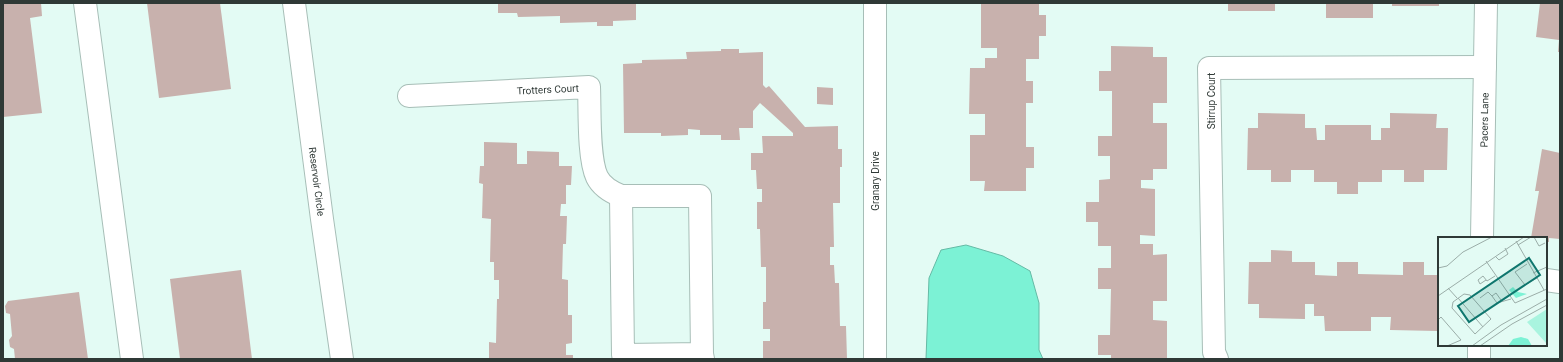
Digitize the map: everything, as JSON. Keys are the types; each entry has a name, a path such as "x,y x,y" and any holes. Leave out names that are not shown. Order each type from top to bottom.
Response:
{"street":[{"path":"84,3 132,359"},
{"name":"Reservoir Circle","path":"294,3 342,359"},
{"name":"Granary Drive","path":"875,3 875,359"},
{"name":"Pacers Lane","path":"1482,237 1486,3"},
{"name":"Stirrup Court","path":"1217,359 1214,352 1209,68 1485,67"},
{"name":"Trotters Court","path":"409,96 589,87 593,163 597,178 606,189 621,196 700,196 702,357 623,355 621,196"},
{"path":"1547,280 1560,282"},
{"path":"1479,346 1479,359"}],"shaded area":[{"path":"966,245 1003,256 1030,271 1039,303 1039,350 1043,359 926,359 929,278 941,250"}],"building":[{"path":"3,3 41,3 42,16 30,18 42,113 3,117"},
{"path":"147,3 220,3 231,89 159,98"},
{"path":"498,3 636,3 636,20 613,21 613,26 597,26 597,22 560,23 560,16 518,17 517,13 498,13"},
{"path":"981,3 1039,3 1039,15 1046,15 1046,36 1039,36 1039,59 1026,59 1026,81 1033,81 1033,103 1026,103 1026,147 1034,147 1034,168 1026,168 1026,191 984,191 985,181 970,181 970,135 985,135 985,114 969,114 970,68 985,68 985,58 997,58 997,48 981,48"},
{"path":"1228,3 1275,3 1275,11 1228,11"},
{"path":"1326,3 1373,3 1373,18 1326,18"},
{"path":"1392,3 1439,3 1439,6 1392,6"},
{"path":"1540,3 1560,3 1560,52 1558,52 1559,40 1536,37"},
{"path":"1111,46 1153,47 1153,57 1167,57 1167,103 1153,103 1153,123 1167,123 1167,169 1153,169 1153,180 1141,180 1141,188 1155,189 1155,236 1140,235 1140,244 1153,244 1153,255 1167,254 1167,301 1153,301 1153,320 1167,321 1167,359 1111,359 1111,355 1098,355 1098,335 1110,335 1111,289 1098,289 1098,268 1111,268 1111,246 1098,246 1098,222 1086,222 1086,202 1099,202 1099,180 1110,179 1110,156 1098,156 1098,136 1112,136 1112,91 1099,91 1099,71 1111,71"},
{"path":"721,49 739,49 739,53 763,52 763,85 766,88 769,86 805,127 838,126 838,149 842,149 842,167 840,167 840,203 833,203 834,247 830,247 830,265 834,265 835,283 839,283 840,326 846,326 847,359 763,359 763,341 770,341 770,329 763,329 763,302 766,302 766,267 761,267 760,229 757,229 757,202 762,202 762,189 757,189 756,170 751,170 751,153 763,153 762,136 793,136 793,133 760,103 753,111 753,128 739,128 740,140 721,140 721,135 700,135 700,130 688,129 688,135 661,136 661,133 624,133 623,64 642,63 642,60 687,59 686,52 721,51"},
{"path":"817,87 833,88 833,105 817,104"},
{"path":"1258,113 1305,114 1305,128 1316,128 1317,140 1325,140 1325,125 1371,125 1371,140 1381,140 1381,128 1390,128 1390,113 1437,114 1436,128 1448,128 1447,170 1424,170 1424,182 1404,182 1404,170 1382,170 1382,182 1358,182 1358,194 1337,194 1337,182 1314,182 1314,170 1291,170 1291,182 1271,182 1271,170 1247,170 1248,128 1258,128"},
{"path":"484,142 517,143 517,164 527,164 527,151 559,152 559,166 572,166 571,185 566,185 566,204 561,204 560,216 567,216 566,244 563,244 562,279 568,280 568,315 572,315 572,343 566,344 566,355 573,355 573,359 489,359 489,342 496,343 499,280 494,280 494,262 490,262 491,219 482,218 483,184 479,183 480,166 484,166"},
{"path":"1542,149 1560,153 1560,239 1549,238 1549,242 1547,242 1547,237 1531,237 1539,191 1535,191"},
{"path":"1271,250 1292,251 1292,262 1315,262 1315,275 1337,276 1337,262 1358,262 1358,274 1403,275 1403,262 1424,262 1424,275 1438,275 1437,331 1390,330 1391,317 1371,317 1371,331 1325,331 1324,316 1314,316 1314,304 1305,304 1305,319 1259,318 1259,304 1248,304 1249,262 1271,262"},
{"path":"241,270 252,359 180,359 170,279"},
{"path":"79,292 88,359 15,359 14,349 10,347 9,340 12,336 10,314 6,313 5,306 8,301"}]}
